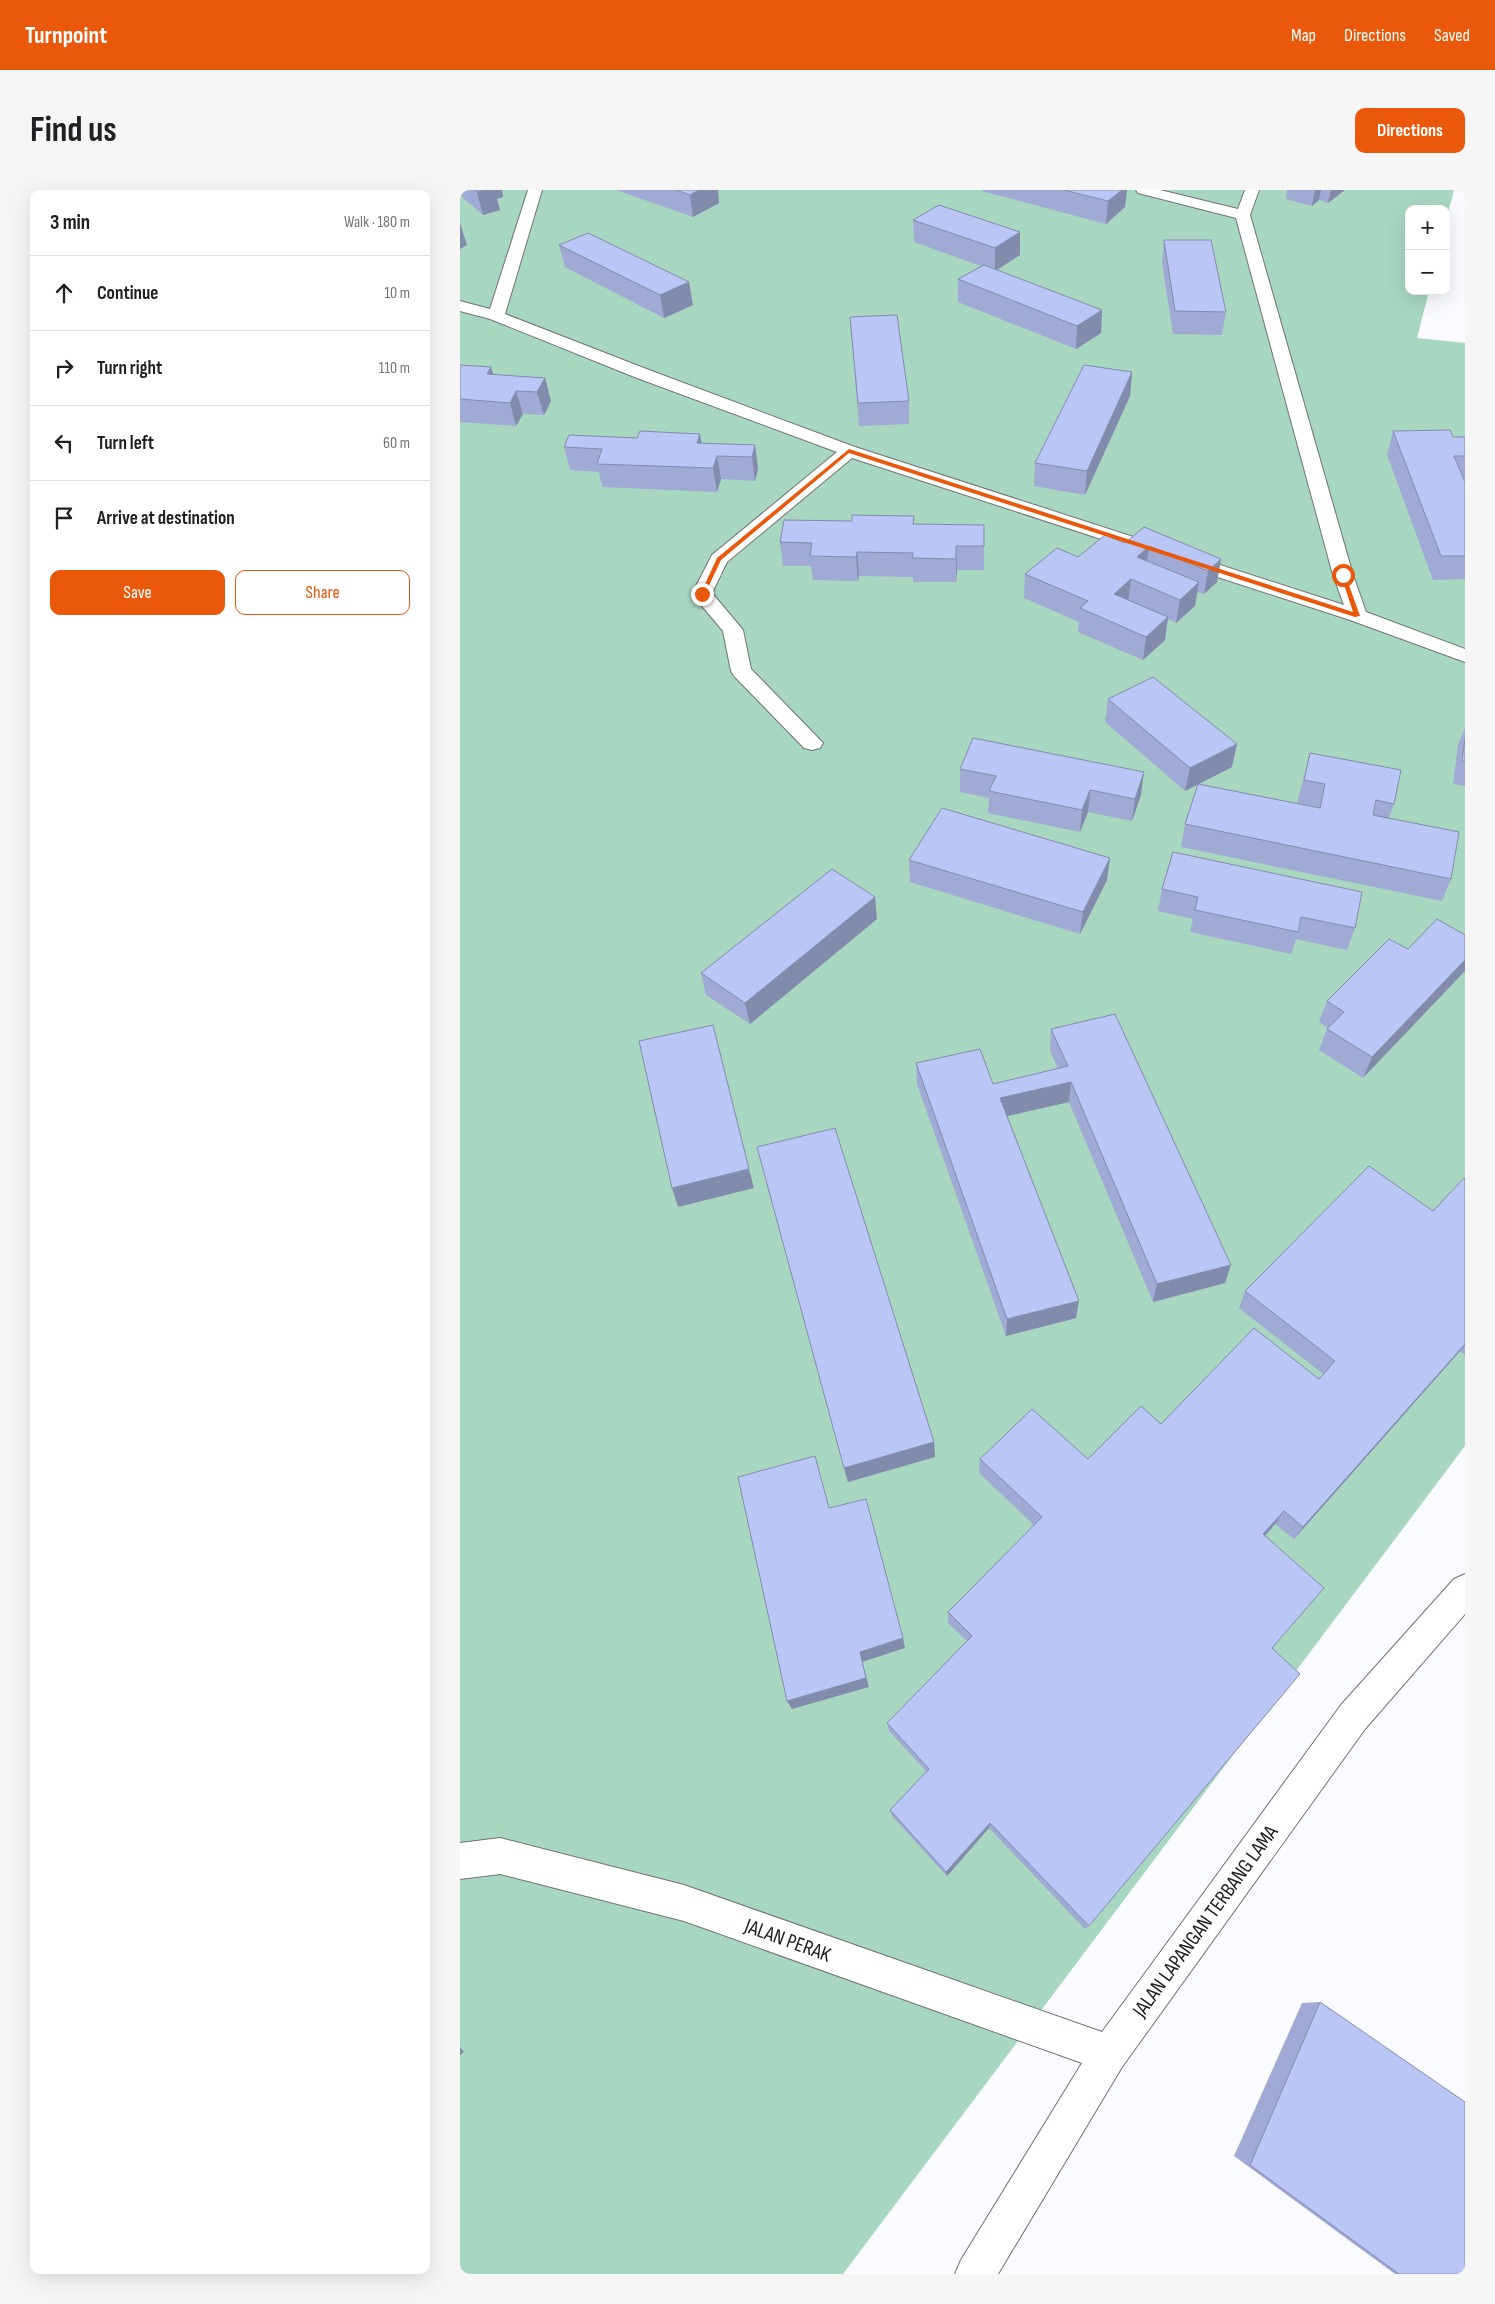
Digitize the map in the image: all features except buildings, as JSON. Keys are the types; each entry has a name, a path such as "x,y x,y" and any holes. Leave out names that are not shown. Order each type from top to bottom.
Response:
{"street":[{"path":"496,316 535,190"},
{"path":"1143,190 1243,215"},
{"path":"1252,190 1243,215 1343,575 1357,616"},
{"path":"460,306 496,316 642,374 849,451 1357,616 1465,656"},
{"path":"812,744 741,671 733,630 702,594 719,559 849,451"},
{"name":"JALAN LAPANGAN TERBANG LAMA","path":"975,2274 1109,2054 1353,1717 1465,1590"},
{"name":"JALAN PERAK","path":"460,1862 500,1856 684,1903 1109,2054"}],"green space":[{"path":"460,190 1454,190 1450,205 1405,205 1405,295 1428,295 1417,338 1465,343 1465,1446 843,2274 460,2274"}],"route":[{"path":"702,594 719,559 849,451 1357,616 1343,575"}]}
